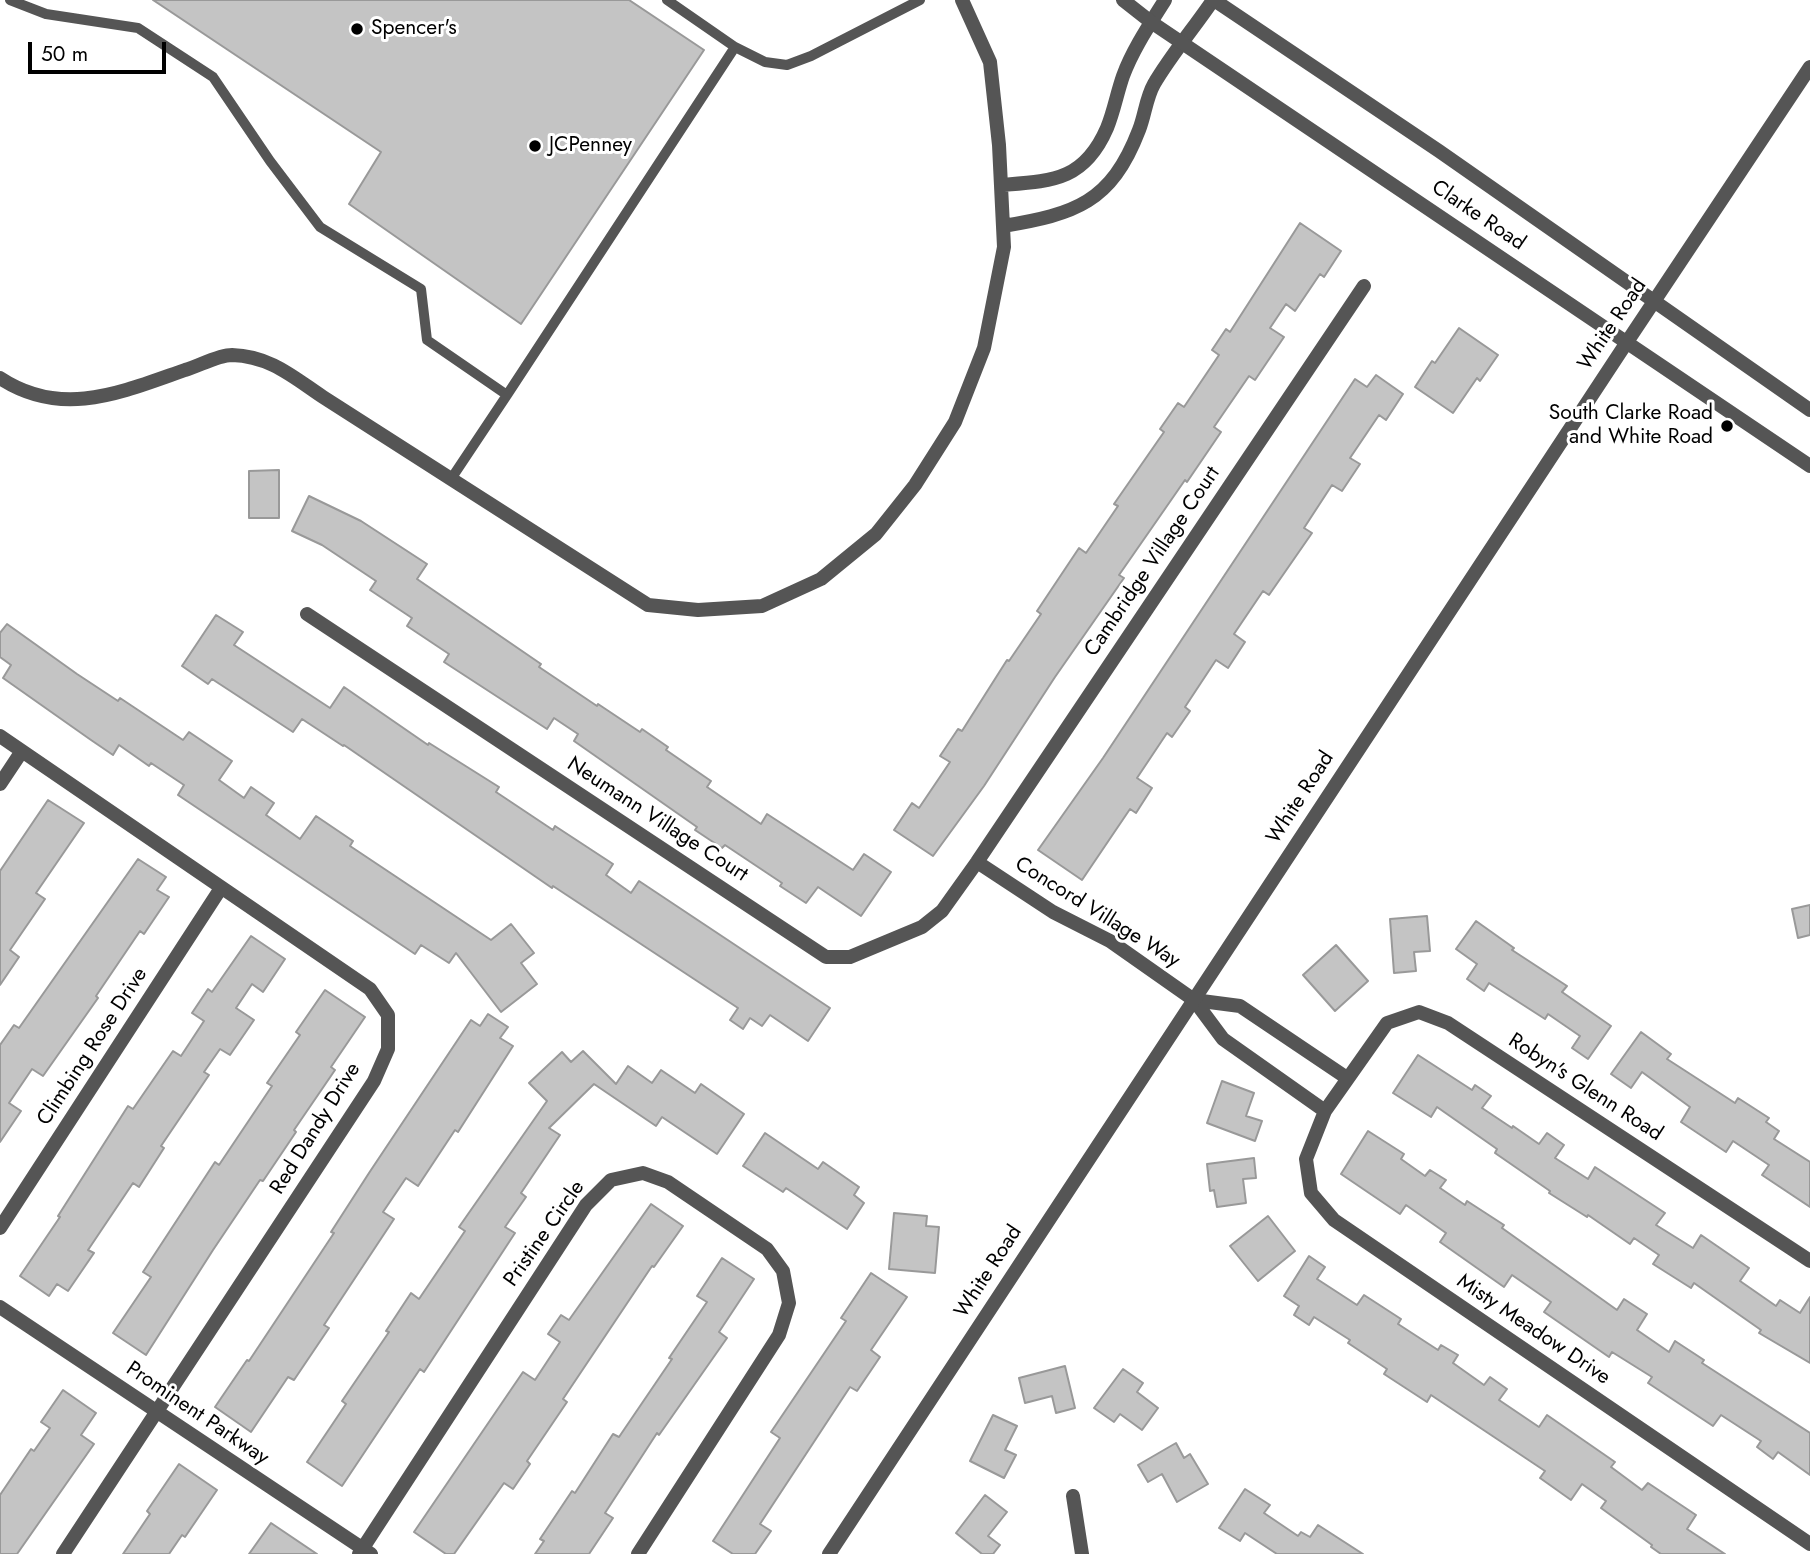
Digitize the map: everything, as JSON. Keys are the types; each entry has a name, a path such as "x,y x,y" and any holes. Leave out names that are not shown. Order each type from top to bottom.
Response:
{"street":[{"path":"0,378 16,389 57,401 78,400 100,398 230,355 276,364 648,605 698,610 762,606 821,579 876,534 915,485 955,422 984,348 1004,247 1001,184 990,62 962,0"},
{"name":"Clarke Road","path":"1122,0 1810,466"},
{"path":"1001,184 1043,181 1073,172 1092,156 1107,127 1123,76 1165,0"},
{"path":"1003,226 1041,220 1075,209 1101,192 1122,167 1139,129 1153,86 1214,0"},
{"name":"Clarke Road","path":"1214,0 1439,151 1810,410"},
{"name":"White Road","path":"829,1554 1810,67"},
{"name":"Cambridge Village Court","path":"977,862 1364,286"},
{"name":"Neumann Village Court","path":"307,614 826,957 850,957 922,928 942,911 977,862"},
{"name":"Red Dandy Drive","path":"0,736 370,989 388,1015 388,1049 374,1081 63,1554"},
{"path":"0,784 22,751"},
{"name":"Concord Village Way","path":"977,862 1053,912 1110,941 1194,1000"},
{"name":"Climbing Rose Drive","path":"0,1228 221,888"},
{"path":"1194,1000 1240,1006 1347,1078"},
{"path":"1194,1000 1223,1039 1325,1111"},
{"name":"Robyn's Glenn Road","path":"1347,1078 1387,1023 1419,1012 1448,1023 1810,1261"},
{"name":"Misty Meadow Drive","path":"1347,1078 1325,1111 1306,1159 1311,1193 1334,1220 1810,1544"},
{"name":"Pristine Circle","path":"364,1552 586,1205 611,1180 643,1173 668,1182 767,1249 783,1271 789,1303 779,1335 638,1554"},
{"name":"Prominent Parkway","path":"0,1307 364,1552"},
{"path":"1073,1496 1082,1554"}],"lane":[{"path":"10,0 46,14 138,28 213,77 270,161 320,227 421,289 427,340 507,395"},
{"path":"667,0 735,47 765,62 787,65 811,56 920,0"},
{"path":"451,479 735,47"}],"building":[{"path":"153,0 629,0 704,50 521,324 349,204 381,152"},
{"path":"1300,223 1341,251 1324,277 1320,274 1295,311 1286,304 1270,328 1284,337 1255,380 1249,376 1214,427 1221,432 1119,575 1124,578 984,786 933,856 894,830 912,803 919,808 950,762 940,756 958,729 962,731 1007,660 1009,661 1041,614 1037,611 1079,548 1086,553 1118,506 1114,504 1164,432 1160,429 1178,403 1184,407 1219,355 1212,350 1226,329 1230,332"},
{"path":"1459,328 1498,355 1480,381 1477,378 1453,413 1415,387"},
{"path":"1376,375 1403,394 1386,420 1379,415 1350,458 1360,464 1342,491 1332,485 1304,528 1312,533 1269,595 1263,591 1234,634 1245,642 1228,668 1216,660 1185,707 1190,711 1172,737 1167,733 1137,778 1152,788 1136,813 1130,809 1082,880 1038,850 1103,758 1355,379 1367,387"},
{"path":"279,470 279,518 249,518 249,471"},
{"path":"309,496 361,521 427,564 417,579 597,706 598,704 640,732 642,729 668,747 666,750 711,781 707,787 761,824 767,814 853,870 864,854 891,872 861,916 818,887 806,903 780,886 782,883 725,845 722,848 695,830 697,827 574,741 578,734 554,718 547,729 444,662 449,654 407,626 412,618 370,590 376,581 322,545 292,531"},
{"path":"216,615 243,632 234,645 330,708 344,687 428,745 429,743 499,787 496,792 553,830 555,826 613,864 606,875 631,893 639,881 830,1008 808,1041 770,1015 762,1026 750,1018 743,1029 730,1020 738,1008 553,886 552,888 344,745 302,719 293,732 212,679 208,684 182,666"},
{"path":"7,624 118,701 120,698 183,740 189,732 232,761 219,780 244,798 251,787 274,803 266,815 300,839 316,816 353,841 350,846 491,940 511,924 534,953 521,963 537,984 501,1012 456,953 449,963 421,945 415,954 178,795 184,785 151,763 149,766 119,745 113,755 3,678 11,665 0,657 0,633"},
{"path":"48,800 84,823 36,893 45,899 10,950 19,957 0,985 0,871"},
{"path":"138,859 166,877 157,890 169,897 144,934 140,931 96,996 98,998 43,1076 32,1069 9,1103 21,1111 0,1142 0,1045 14,1025 19,1028"},
{"path":"1810,905 1810,935 1798,938 1792,909"},
{"path":"1427,916 1430,951 1414,952 1416,971 1394,973 1390,919"},
{"path":"1476,921 1514,948 1512,950 1567,986 1562,992 1611,1026 1588,1059 1572,1048 1580,1036 1548,1014 1545,1019 1489,983 1484,991 1467,979 1477,964 1456,949"},
{"path":"251,936 285,959 263,992 252,984 236,1008 254,1020 230,1055 220,1049 204,1072 209,1075 161,1146 164,1148 139,1187 133,1183 88,1250 94,1253 68,1291 57,1284 49,1296 20,1276 60,1217 58,1216 128,1106 133,1109 173,1051 181,1056 204,1021 192,1013 208,989 212,992"},
{"path":"1336,945 1368,981 1335,1011 1303,975"},
{"path":"325,990 365,1017 331,1067 335,1070 294,1130 296,1132 263,1181 260,1180 146,1355 113,1333 151,1277 143,1272 215,1162 219,1165 272,1086 267,1083 300,1035 296,1032"},
{"path":"488,1014 508,1027 500,1038 513,1046 458,1132 455,1130 418,1186 406,1178 383,1212 394,1219 324,1325 329,1328 294,1380 288,1377 251,1432 215,1407 334,1233 331,1232 471,1020 480,1026"},
{"path":"1641,1032 1671,1054 1667,1059 1735,1103 1738,1098 1769,1118 1766,1122 1779,1131 1774,1139 1810,1162 1810,1207 1762,1175 1769,1165 1733,1141 1726,1152 1681,1122 1690,1107 1642,1072 1631,1088 1611,1074"},
{"path":"583,1051 616,1084 628,1066 652,1083 661,1070 695,1093 701,1084 744,1114 717,1154 662,1117 656,1126 594,1084 549,1128 560,1135 521,1193 526,1197 505,1227 515,1233 424,1372 420,1369 342,1486 307,1462 346,1404 342,1401 389,1332 386,1331 411,1293 419,1299 465,1231 459,1227 547,1101 529,1083 562,1052 571,1062"},
{"path":"1418,1055 1472,1090 1475,1085 1491,1096 1482,1108 1512,1128 1513,1126 1539,1144 1547,1133 1564,1145 1555,1158 1588,1179 1595,1167 1665,1213 1656,1225 1693,1248 1701,1235 1749,1268 1740,1281 1776,1306 1780,1300 1800,1313 1810,1297 1810,1363 1759,1333 1761,1330 1694,1283 1691,1288 1653,1264 1659,1255 1634,1238 1630,1244 1588,1215 1587,1217 1549,1193 1550,1191 1495,1153 1497,1149 1437,1107 1431,1117 1393,1093"},
{"path":"1222,1081 1254,1093 1246,1116 1262,1121 1255,1141 1207,1123"},
{"path":"1368,1131 1404,1154 1401,1159 1425,1176 1430,1170 1446,1180 1440,1188 1465,1205 1467,1201 1504,1225 1502,1228 1617,1310 1624,1299 1647,1314 1637,1330 1669,1352 1675,1341 1704,1360 1702,1363 1810,1433 1810,1475 1778,1452 1773,1459 1757,1447 1761,1441 1721,1415 1713,1426 1648,1383 1652,1377 1612,1352 1609,1357 1544,1312 1551,1302 1512,1275 1504,1287 1440,1242 1446,1233 1406,1205 1400,1214 1341,1174"},
{"path":"765,1133 818,1169 823,1162 859,1187 854,1195 864,1203 847,1229 786,1188 783,1192 743,1166"},
{"path":"1254,1158 1256,1178 1243,1179 1246,1203 1217,1207 1214,1190 1210,1191 1207,1164"},
{"path":"651,1204 683,1226 654,1267 652,1266 563,1399 567,1402 527,1461 530,1464 513,1489 504,1483 454,1554 446,1554 414,1532 523,1372 535,1380 560,1342 548,1334 561,1315 569,1320"},
{"path":"894,1213 927,1216 926,1226 939,1227 935,1273 889,1269"},
{"path":"1268,1216 1295,1251 1258,1281 1230,1246"},
{"path":"1309,1256 1325,1267 1317,1279 1357,1305 1364,1295 1401,1319 1398,1324 1438,1350 1441,1345 1458,1355 1453,1363 1484,1385 1490,1377 1507,1389 1499,1400 1539,1427 1547,1415 1615,1462 1611,1467 1642,1490 1648,1483 1696,1515 1687,1529 1725,1554 1661,1554 1601,1508 1606,1501 1582,1484 1571,1500 1540,1478 1545,1471 1431,1395 1427,1402 1384,1374 1387,1369 1348,1343 1350,1340 1314,1317 1309,1325 1294,1315 1299,1306 1284,1296"},
{"path":"722,1258 754,1279 719,1332 727,1338 659,1435 657,1433 605,1513 613,1518 589,1554 535,1554 544,1541 540,1539 572,1491 575,1493 613,1434 619,1437 672,1359 669,1358 707,1302 697,1296"},
{"path":"871,1273 907,1297 871,1350 880,1357 857,1391 850,1387 760,1524 771,1531 755,1554 733,1554 713,1541 780,1438 771,1432 846,1321 841,1318"},
{"path":"1065,1366 1075,1408 1056,1413 1052,1396 1025,1403 1019,1378"},
{"path":"1123,1369 1143,1383 1137,1392 1158,1408 1142,1430 1120,1414 1114,1422 1094,1408"},
{"path":"63,1390 96,1413 81,1435 94,1444 17,1554 0,1554 0,1495 31,1449 34,1451 50,1428 41,1422"},
{"path":"993,1415 1017,1426 1005,1450 1016,1455 1004,1478 970,1461"},
{"path":"1176,1443 1184,1458 1190,1454 1208,1484 1177,1502 1162,1474 1148,1482 1138,1465"},
{"path":"179,1464 217,1490 185,1537 182,1535 169,1554 123,1554 150,1514 147,1511"},
{"path":"1245,1489 1270,1505 1264,1513 1298,1536 1301,1532 1310,1537 1318,1525 1363,1554 1277,1554 1245,1533 1240,1541 1219,1528"},
{"path":"985,1495 1007,1512 988,1536 1000,1545 993,1554 982,1554 956,1533"},
{"path":"271,1523 317,1554 249,1554"}],"place":[{"name":"Spencer's","path":"357,29"},
{"name":"JCPenney","path":"535,146"},
{"name":"South Clarke Road and White Road","path":"1727,426"}]}
